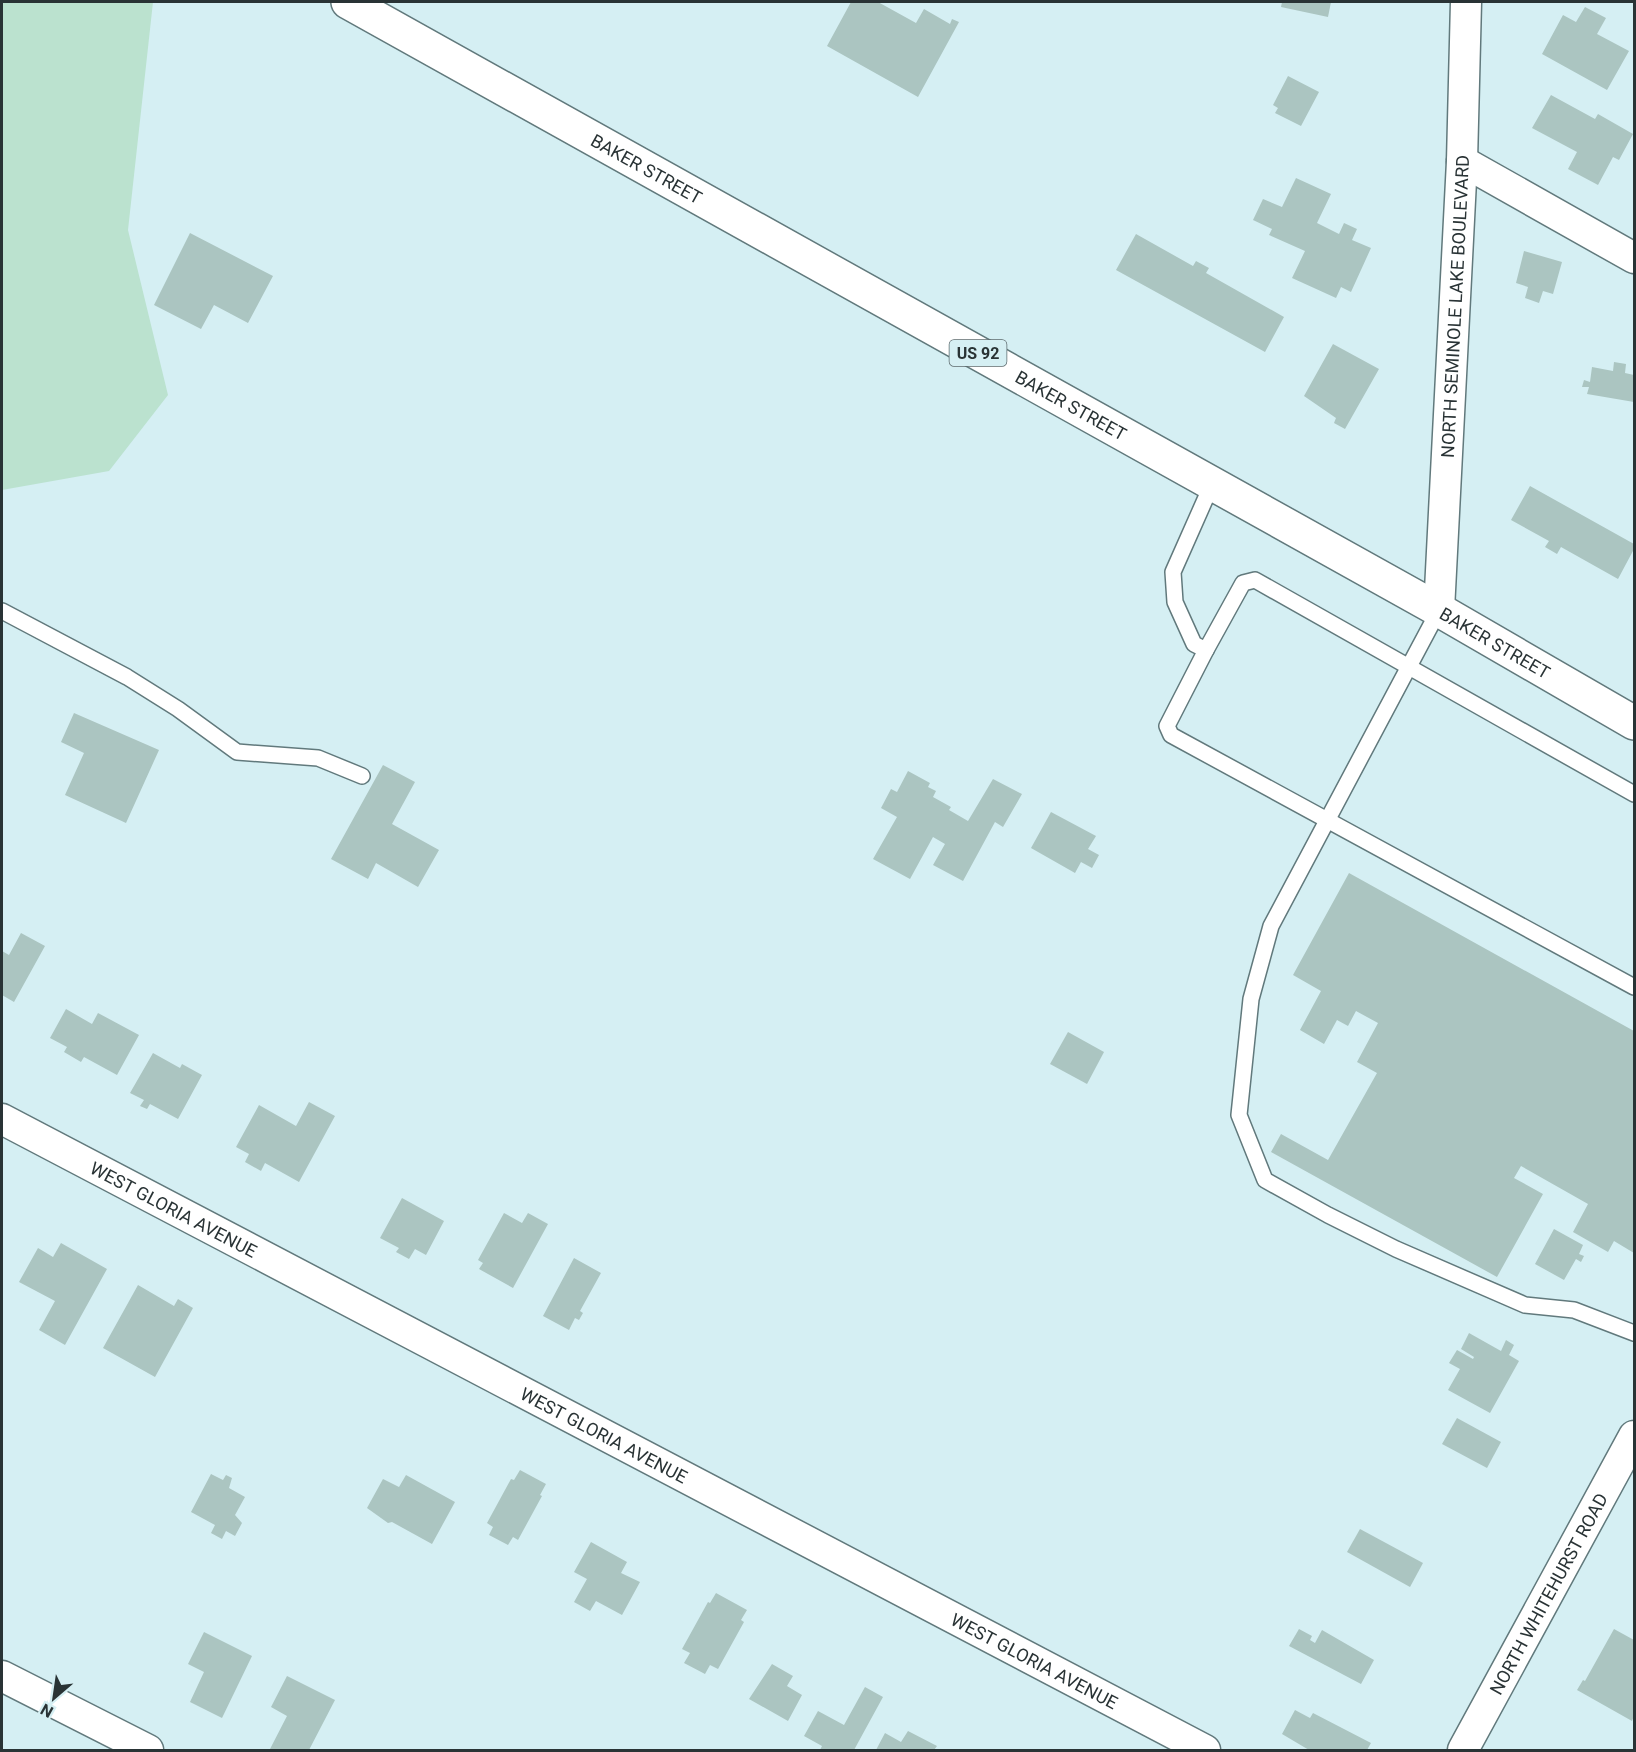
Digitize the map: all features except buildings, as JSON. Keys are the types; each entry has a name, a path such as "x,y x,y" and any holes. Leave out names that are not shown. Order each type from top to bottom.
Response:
{"main road":[{"name":"BAKER STREET","path":"348,2 1439,610 1635,723"}],"street":[{"name":"NORTH SEMINOLE LAKE BOULEVARD","path":"1439,610 1462,161 1466,2"},
{"path":"1462,161 1635,258"},
{"name":"WEST GLORIA AVENUE","path":"2,1119 1204,1750"},
{"name":"NORTH WHITEHURST ROAD","path":"1463,1750 1635,1436"},
{"path":"2,1676 148,1750"}],"lane":[{"path":"1206,650 1194,644 1175,602 1173,572 1212,484"},
{"path":"1635,794 1255,580 1243,583 1167,726 1172,735 1635,987"},
{"path":"1439,610 1270,926 1251,999 1239,1115 1265,1180 1396,1249 1525,1305 1574,1310 1635,1333"},
{"path":"2,611 127,677 178,709 237,752 318,758 362,776"}],"green space":[{"path":"2,2 153,2 128,230 168,395 109,471 2,490"}]}
